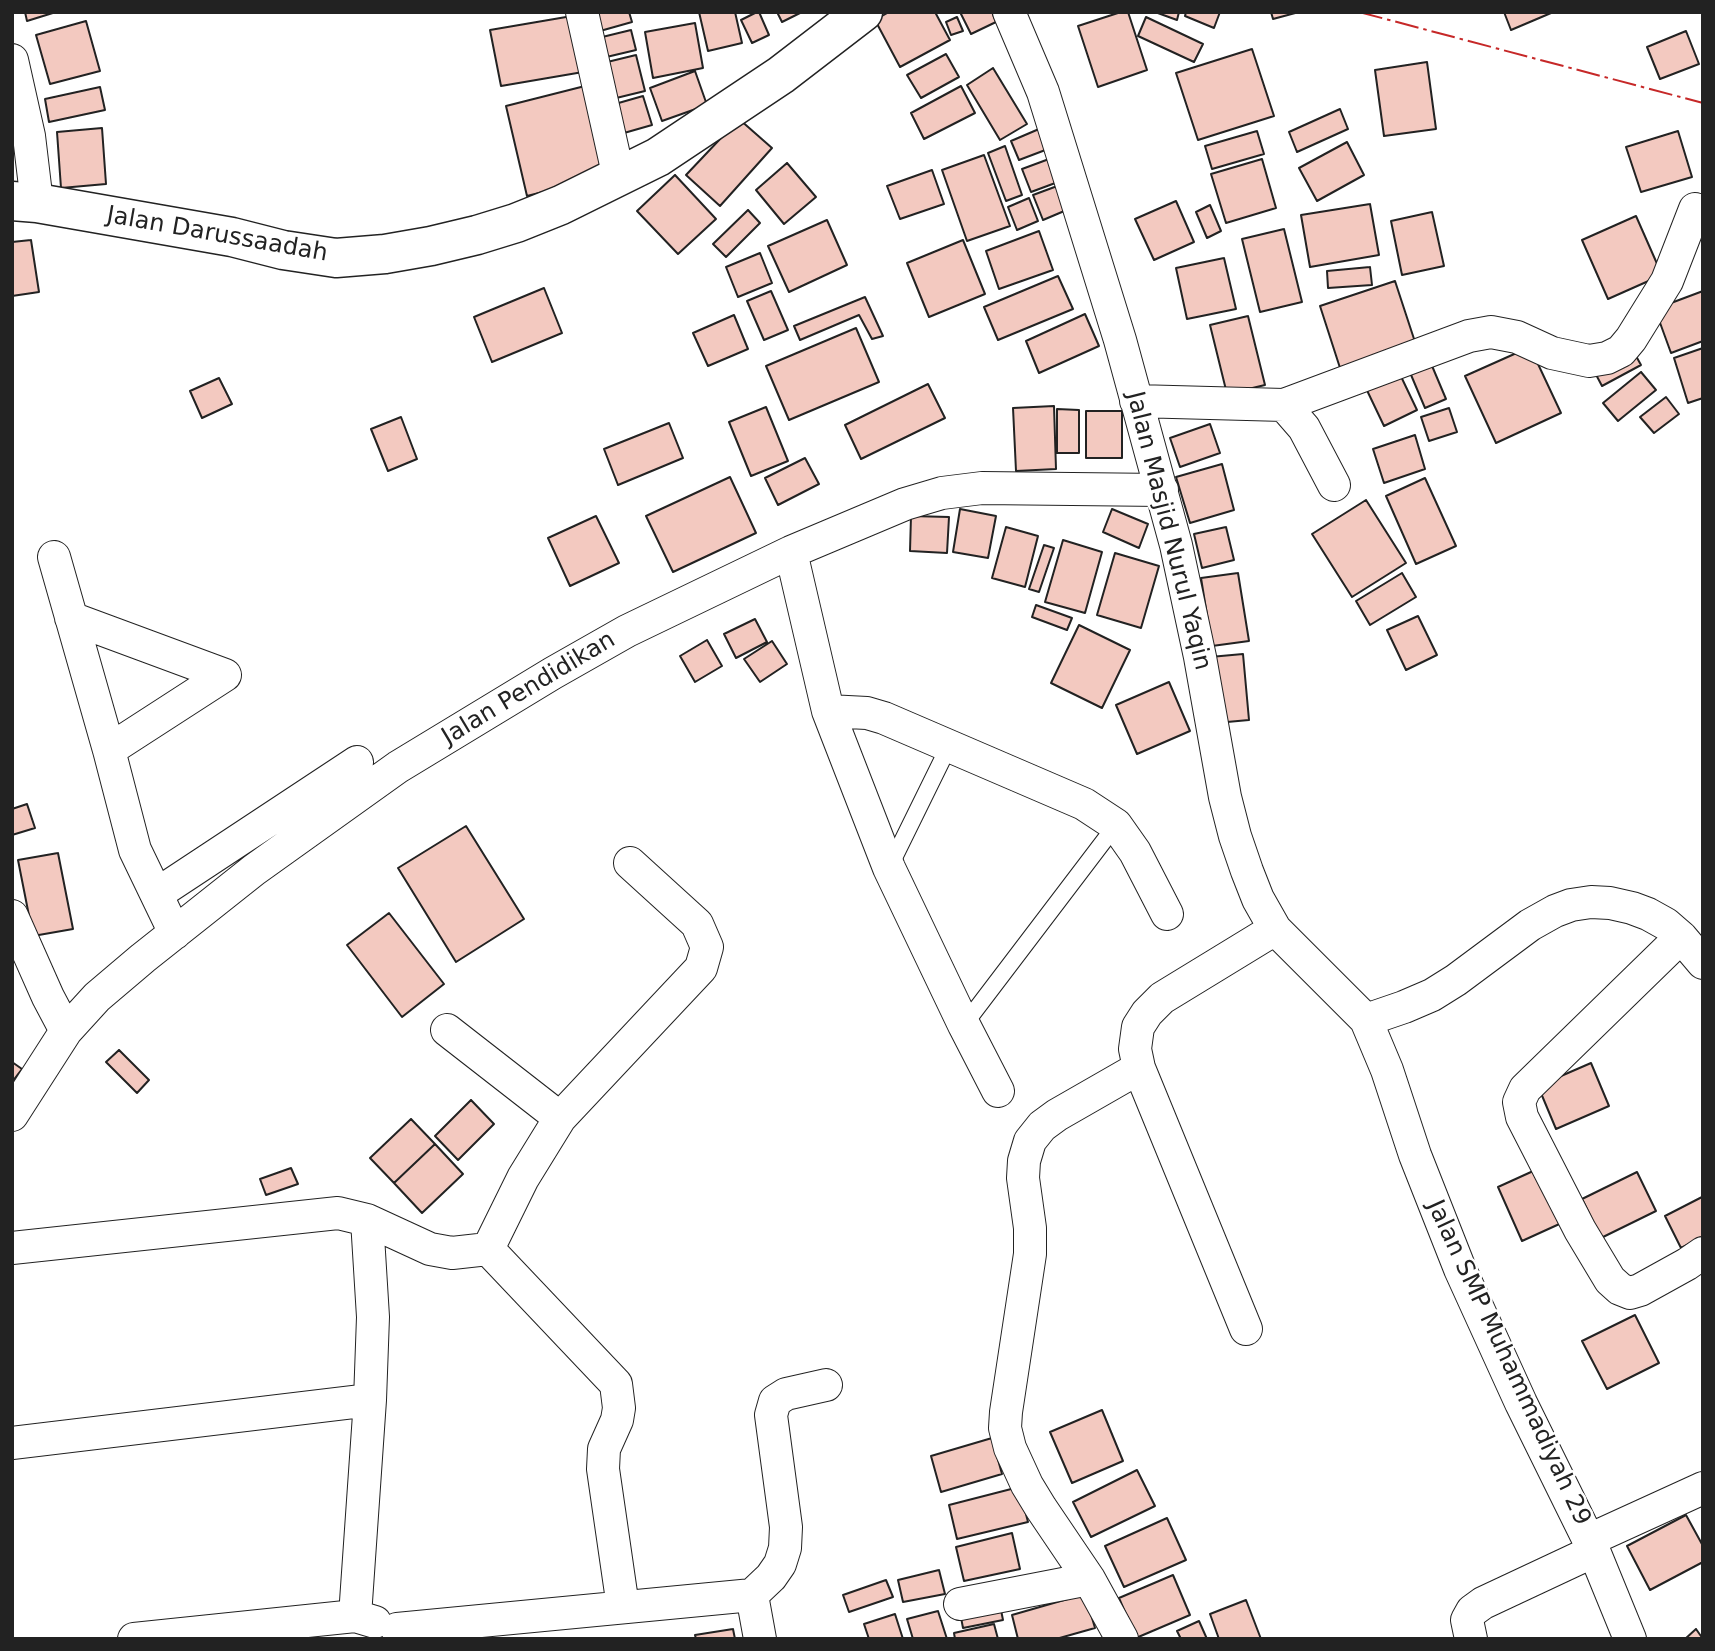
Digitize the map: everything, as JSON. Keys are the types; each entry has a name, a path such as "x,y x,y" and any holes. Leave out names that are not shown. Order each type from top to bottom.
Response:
{"street":[{"path":"583,12 619,178"},
{"name":"Jalan Darussaadah","path":"25,202 232,237 284,250 336,258 386,254 431,246 516,223 561,205 658,157 781,75 863,12"},
{"name":"Jalan Masjid Nurul Yaqin","path":"1009,12 1043,92 1120,340 1162,490 1200,657 1225,797 1247,871 1258,899 1275,929 1366,1020"},
{"path":"12,60 29,136 25,202"},
{"path":"1136,401 1284,405 1469,336 1491,332 1517,337 1552,353 1589,361 1608,358 1621,351 1631,339 1667,281 1695,209"},
{"path":"1284,405 1304,428 1334,485"},
{"name":"Jalan Pendidikan","path":"12,1115 66,1031 97,997 254,870 387,775 627,631 791,552 905,504 942,493 982,488 1162,490"},
{"path":"791,552 828,711 889,868 998,1091"},
{"path":"54,557 135,850 175,933"},
{"path":"71,618 225,675 109,750"},
{"path":"828,711 867,713 884,718 1084,804 1116,825 1135,852 1167,914"},
{"path":"157,894 357,762"},
{"path":"488,1249 523,1178 560,1118 701,968 707,947 697,924 630,863"},
{"path":"1366,1020 1432,995 1456,981 1530,925 1572,905 1591,902 1632,908 1666,924 1681,937 1703,964"},
{"path":"12,916 66,1031"},
{"path":"1246,1329 1139,1068 1135,1049 1138,1027 1162,998 1275,929"},
{"path":"1681,937 1525,1089 1519,1102 1522,1117 1580,1230 1610,1280 1620,1289 1630,1293 1640,1290 1703,1253"},
{"name":"Jalan SMP Muhammadiyah 29","path":"1366,1020 1460,1269 1521,1403 1591,1546 1472,1611 1467,1620 1471,1639"},
{"path":"447,1030 560,1118"},
{"path":"1122,1639 1089,1579 1027,1485 1010,1448 1005,1428 1030,1254 1030,1228 1023,1178 1024,1161 1030,1141 1042,1126 1057,1115 1139,1068"},
{"path":"12,1248 338,1213 367,1220 430,1249 452,1253 488,1249"},
{"path":"355,1616 373,1317 367,1220"},
{"path":"488,1249 616,1384 619,1408 617,1420 604,1449 603,1469 623,1607"},
{"path":"134,1639 355,1616 398,1634 623,1607 752,1595 771,1577 780,1564 785,1548 786,1527 771,1415 775,1401 786,1394 826,1385"},
{"path":"13,1438 370,1400"},
{"path":"1630,1639 1591,1546 1703,1488"},
{"path":"960,1604 1089,1579"},
{"path":"752,1595 760,1639"}],"lane":[{"path":"889,868 950,746"},
{"path":"964,1025 1116,825"}],"building":[{"path":"25,12 56,12 27,21"},
{"path":"587,12 629,12 632,22 593,33"},
{"path":"699,12 735,12 742,43 708,51"},
{"path":"757,12 769,35 752,43 741,20"},
{"path":"777,12 802,12 782,22"},
{"path":"889,12 935,12 950,40 900,67 875,20"},
{"path":"960,12 992,12 996,22 971,34"},
{"path":"1128,12 1147,70 1098,87 1078,26"},
{"path":"1155,12 1179,12 1177,20"},
{"path":"1186,12 1220,12 1214,28 1185,16"},
{"path":"1271,12 1299,12 1273,19"},
{"path":"1504,12 1550,12 1551,13 1511,30"},
{"path":"572,16 583,72 501,86 490,30"},
{"path":"957,17 963,31 951,35 946,22"},
{"path":"1146,17 1203,44 1194,62 1138,36"},
{"path":"86,21 100,71 50,84 36,35"},
{"path":"695,23 703,68 653,78 645,32"},
{"path":"631,30 636,50 598,59 594,39"},
{"path":"1686,31 1699,64 1660,79 1647,47"},
{"path":"1252,49 1274,116 1198,140 1176,73"},
{"path":"946,54 959,77 921,98 907,75"},
{"path":"636,55 645,91 608,100 599,64"},
{"path":"1427,62 1436,129 1384,136 1375,70"},
{"path":"993,68 1027,124 1000,140 967,85"},
{"path":"695,71 707,105 662,121 650,88"},
{"path":"585,86 607,176 527,196 506,106"},
{"path":"961,86 975,113 924,139 911,113"},
{"path":"100,87 105,110 49,122 45,99"},
{"path":"643,96 652,125 617,135 608,106"},
{"path":"1340,109 1348,129 1297,152 1289,132"},
{"path":"739,119 772,148 720,206 686,175"},
{"path":"102,128 106,184 61,188 57,132"},
{"path":"1039,129 1048,149 1019,160 1011,141"},
{"path":"1257,131 1264,154 1212,169 1205,146"},
{"path":"1678,131 1692,177 1641,192 1626,147"},
{"path":"1347,142 1364,175 1317,201 1299,168"},
{"path":"1005,146 1022,195 1006,201 988,153"},
{"path":"984,155 1010,226 967,241 942,170"},
{"path":"1049,159 1058,182 1031,192 1022,169"},
{"path":"1262,159 1276,208 1226,223 1211,174"},
{"path":"787,163 816,197 784,224 756,190"},
{"path":"932,170 944,204 900,219 887,186"},
{"path":"675,175 716,219 678,254 637,211"},
{"path":"1060,185 1069,209 1043,220 1033,195"},
{"path":"1029,198 1038,221 1017,230 1008,207"},
{"path":"1176,201 1194,242 1154,260 1135,219"},
{"path":"1370,204 1379,255 1310,267 1301,215"},
{"path":"1210,205 1221,231 1207,238 1196,212"},
{"path":"748,210 760,223 726,257 713,244"},
{"path":"1432,212 1444,266 1402,275 1391,221"},
{"path":"1636,216 1662,275 1608,299 1582,240"},
{"path":"827,220 847,265 789,292 768,246"},
{"path":"1284,229 1302,302 1260,312 1242,239"},
{"path":"1039,231 1053,270 999,289 986,251"},
{"path":"31,240 39,292 12,296 12,242"},
{"path":"963,240 985,294 929,317 907,263"},
{"path":"760,253 772,283 738,297 726,267"},
{"path":"1224,258 1236,309 1187,319 1176,268"},
{"path":"1370,267 1372,285 1328,288 1327,271"},
{"path":"1058,276 1073,309 998,340 984,307"},
{"path":"1395,281 1416,345 1341,371 1320,306"},
{"path":"544,288 562,333 492,362 474,317"},
{"path":"771,291 788,330 764,340 747,301"},
{"path":"1703,291 1703,341 1671,353 1655,309"},
{"path":"865,297 883,336 872,339 859,315 800,340 794,326"},
{"path":"1085,314 1099,346 1039,373 1026,341"},
{"path":"734,315 748,349 708,366 693,333"},
{"path":"1248,316 1265,385 1227,394 1210,325"},
{"path":"856,328 879,382 789,420 766,366"},
{"path":"1530,347 1561,413 1496,443 1465,376"},
{"path":"1631,347 1641,365 1602,386 1592,367"},
{"path":"1703,348 1703,398 1688,403 1674,358"},
{"path":"1427,354 1446,399 1425,408 1406,363"},
{"path":"1396,366 1417,410 1384,426 1363,382"},
{"path":"1641,372 1656,390 1618,421 1603,403"},
{"path":"219,378 232,404 202,418 190,391"},
{"path":"928,384 945,418 861,459 845,425"},
{"path":"1666,397 1679,414 1654,433 1640,417"},
{"path":"1054,406 1056,469 1016,471 1013,408"},
{"path":"766,407 788,461 751,476 729,422"},
{"path":"1449,408 1457,432 1429,441 1421,417"},
{"path":"1057,409 1079,410 1079,453 1057,453"},
{"path":"1086,411 1122,411 1122,458 1086,458"},
{"path":"401,417 417,459 388,471 371,429"},
{"path":"669,423 683,458 618,485 604,449"},
{"path":"1210,424 1220,453 1180,467 1170,438"},
{"path":"1415,435 1425,469 1384,483 1373,449"},
{"path":"805,458 819,484 778,505 765,478"},
{"path":"1222,464 1234,510 1190,523 1176,477"},
{"path":"730,477 756,533 673,572 646,516"},
{"path":"1425,478 1456,546 1416,564 1386,496"},
{"path":"1366,500 1406,563 1352,597 1312,534"},
{"path":"960,509 996,516 988,558 953,552"},
{"path":"1112,509 1148,524 1139,548 1103,532"},
{"path":"596,516 619,563 570,586 548,538"},
{"path":"911,516 949,517 947,553 910,551"},
{"path":"1006,527 1038,536 1025,587 992,578"},
{"path":"1226,527 1234,560 1202,568 1194,534"},
{"path":"1063,540 1102,552 1085,613 1045,602"},
{"path":"1044,545 1054,548 1039,592 1029,589"},
{"path":"1115,553 1159,566 1141,628 1097,615"},
{"path":"1238,573 1249,641 1212,646 1201,578"},
{"path":"1402,573 1416,597 1370,625 1356,601"},
{"path":"1036,605 1072,618 1067,630 1032,617"},
{"path":"1418,616 1437,655 1406,670 1387,630"},
{"path":"755,619 767,642 736,658 724,634"},
{"path":"1079,625 1130,650 1102,708 1051,683"},
{"path":"707,640 722,666 695,682 680,656"},
{"path":"772,641 787,664 760,682 744,659"},
{"path":"1243,654 1249,720 1216,723 1210,657"},
{"path":"1169,682 1190,731 1137,754 1116,705"},
{"path":"27,804 35,828 12,835 12,809"},
{"path":"466,826 524,919 456,962 398,868"},
{"path":"58,853 73,929 33,936 18,860"},
{"path":"389,913 444,984 402,1017 347,945"},
{"path":"119,1050 149,1080 137,1093 106,1062"},
{"path":"12,1062 22,1069 12,1082"},
{"path":"1591,1063 1609,1106 1556,1129 1538,1086"},
{"path":"471,1100 494,1124 458,1160 435,1136"},
{"path":"411,1119 435,1144 394,1183 370,1158"},
{"path":"435,1144 463,1174 422,1213 394,1183"},
{"path":"1542,1167 1566,1221 1522,1241 1498,1187"},
{"path":"291,1168 298,1184 266,1195 260,1179"},
{"path":"1637,1172 1656,1211 1601,1238 1582,1199"},
{"path":"1702,1197 1703,1237 1681,1248 1665,1216"},
{"path":"1635,1315 1659,1363 1607,1389 1582,1341"},
{"path":"1102,1410 1123,1461 1072,1483 1050,1432"},
{"path":"992,1438 1002,1474 941,1492 931,1456"},
{"path":"1137,1470 1155,1506 1091,1537 1073,1502"},
{"path":"1019,1487 1028,1522 957,1539 949,1505"},
{"path":"1686,1515 1703,1546 1703,1562 1650,1590 1627,1546"},
{"path":"1167,1518 1186,1560 1124,1587 1105,1546"},
{"path":"1012,1533 1020,1569 964,1581 956,1547"},
{"path":"939,1570 945,1594 903,1602 898,1580"},
{"path":"1173,1575 1190,1615 1136,1638 1119,1598"},
{"path":"886,1580 893,1597 849,1612 843,1595"},
{"path":"1085,1594 1095,1628 1056,1639 1018,1639 1012,1615"},
{"path":"999,1600 1003,1620 963,1628 959,1607"},
{"path":"1246,1600 1261,1639 1219,1639 1210,1614"},
{"path":"938,1611 947,1639 913,1639 907,1619"},
{"path":"895,1614 903,1639 869,1639 864,1624"},
{"path":"1199,1621 1207,1639 1181,1639 1177,1631"},
{"path":"994,1624 998,1639 955,1639 954,1633"},
{"path":"733,1629 735,1639 696,1639 695,1635"},
{"path":"1696,1629 1703,1639 1685,1639"}],"power":[{"path":"1359,12 1703,103"}]}
